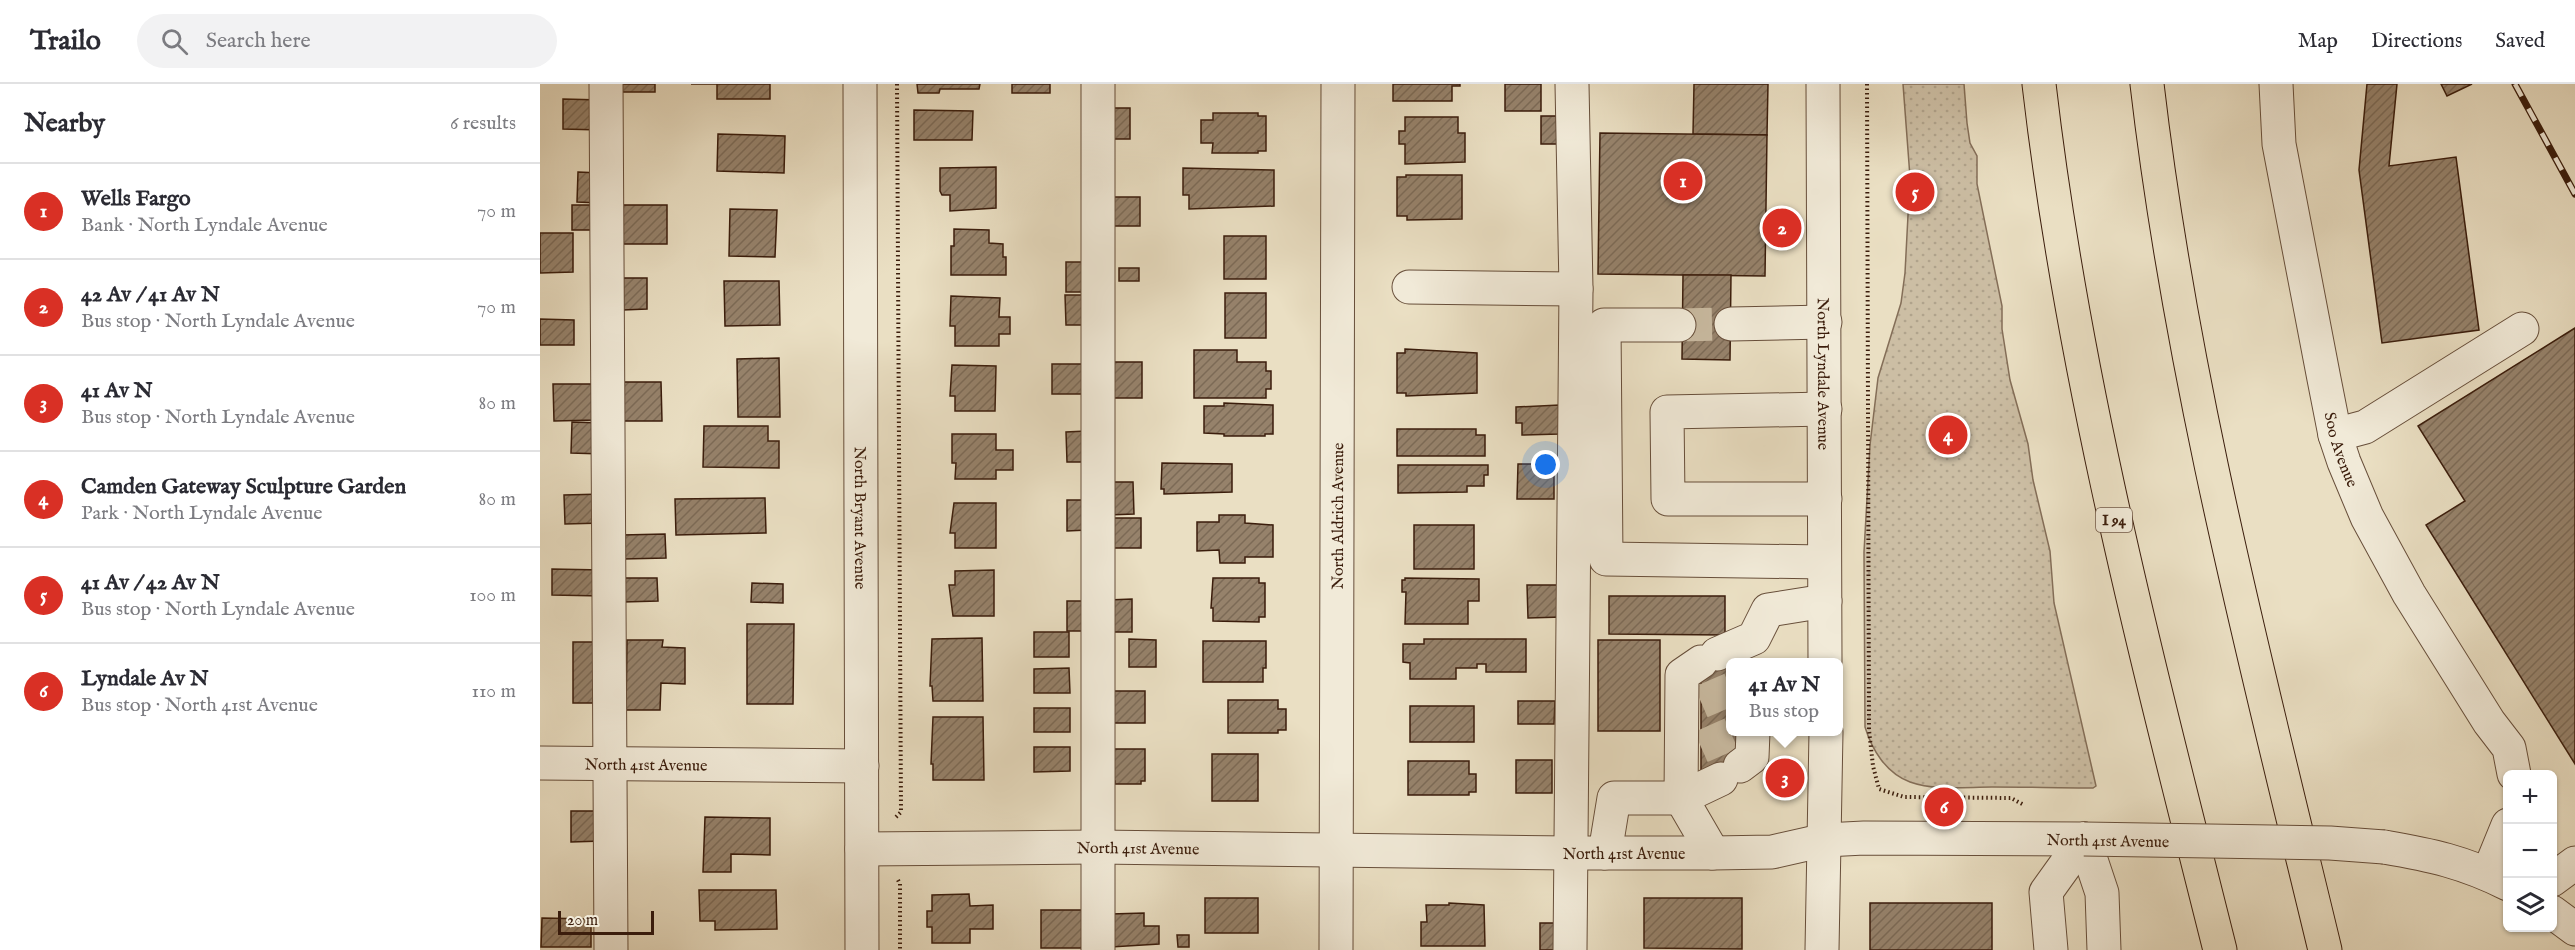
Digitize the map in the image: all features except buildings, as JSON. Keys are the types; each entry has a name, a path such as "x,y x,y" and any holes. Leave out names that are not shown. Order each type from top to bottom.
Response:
{"highway":[{"name":"I 94","path":"2038,84 2066,279 2095,434 2127,580 2220,950"},
{"path":"2147,84 2175,274 2203,420 2266,706 2325,950"}],"street":[{"path":"606,84 611,950"},
{"name":"North Bryant Avenue","path":"860,84 862,950"},
{"path":"1098,84 1098,950"},
{"name":"North Aldrich Avenue","path":"1336,950 1338,84"},
{"path":"1570,950 1569,853 1576,289 1572,84"},
{"name":"North Lyndale Avenue","path":"1822,84 1825,658"},
{"name":"Soo Avenue","path":"2276,84 2279,144 2335,435 2367,517 2409,594 2489,722 2509,748 2513,770"},
{"path":"1409,287 1576,289"},
{"path":"1731,324 1825,322"},
{"path":"1679,325 1604,325 1606,559 1824,562"},
{"path":"2335,435 2365,427 2522,329"},
{"path":"1825,409 1667,412 1668,499 1825,499"},
{"path":"1713,853 1682,798 1691,753 1691,708 1682,675 1709,658 1754,650 1768,610 1825,600"},
{"path":"1605,853 1614,798 1682,798 1730,772 1752,757 1753,736"},
{"path":"1822,950 1826,736"},
{"name":"North 41st Avenue","path":"540,763 862,766"},
{"name":"North 41st Avenue","path":"862,849 1097,847 1713,853 1772,852 1825,840 1864,838 2330,843 2384,847 2442,857 2498,879"},
{"path":"2050,950 2046,892 2084,839"},
{"path":"2084,839 2103,893 2104,950"},
{"path":"2498,879 2503,852"},
{"path":"2556,878 2575,863"},
{"path":"2557,915 2575,929"}],"path":[{"path":"895,818 901,812 897,84"},
{"path":"1867,84 1869,730 1873,766 1879,789 1904,797 2011,798"},
{"path":"896,876 900,884 900,950"}],"shaded area":[{"path":"1903,84 1964,84 1970,143 1977,156 1977,184 2002,306 2002,329 2010,380 2028,444 2033,480 2050,551 2054,603 2096,786 2093,788 1951,788 1920,785 1901,778 1887,767 1876,752 1865,727 1864,552 1870,445 1878,378 1901,303 1905,273 1910,177"}],"tunnel":[{"path":"1679,325 1731,324"},
{"path":"1701,702 1726,691"},
{"path":"1701,747 1726,736"}],"railway":[{"path":"2515,84 2575,194"}],"place":[{"name":"Wells Fargo","path":"1683,181"},
{"name":"41 Av / 42 Av N","path":"1915,192"},
{"name":"42 Av / 41 Av N","path":"1782,228"},
{"name":"Camden Gateway Sculpture Garden","path":"1948,435"},
{"name":"41 Av N","path":"1785,778"},
{"name":"Lyndale Av N","path":"1944,807"}]}
